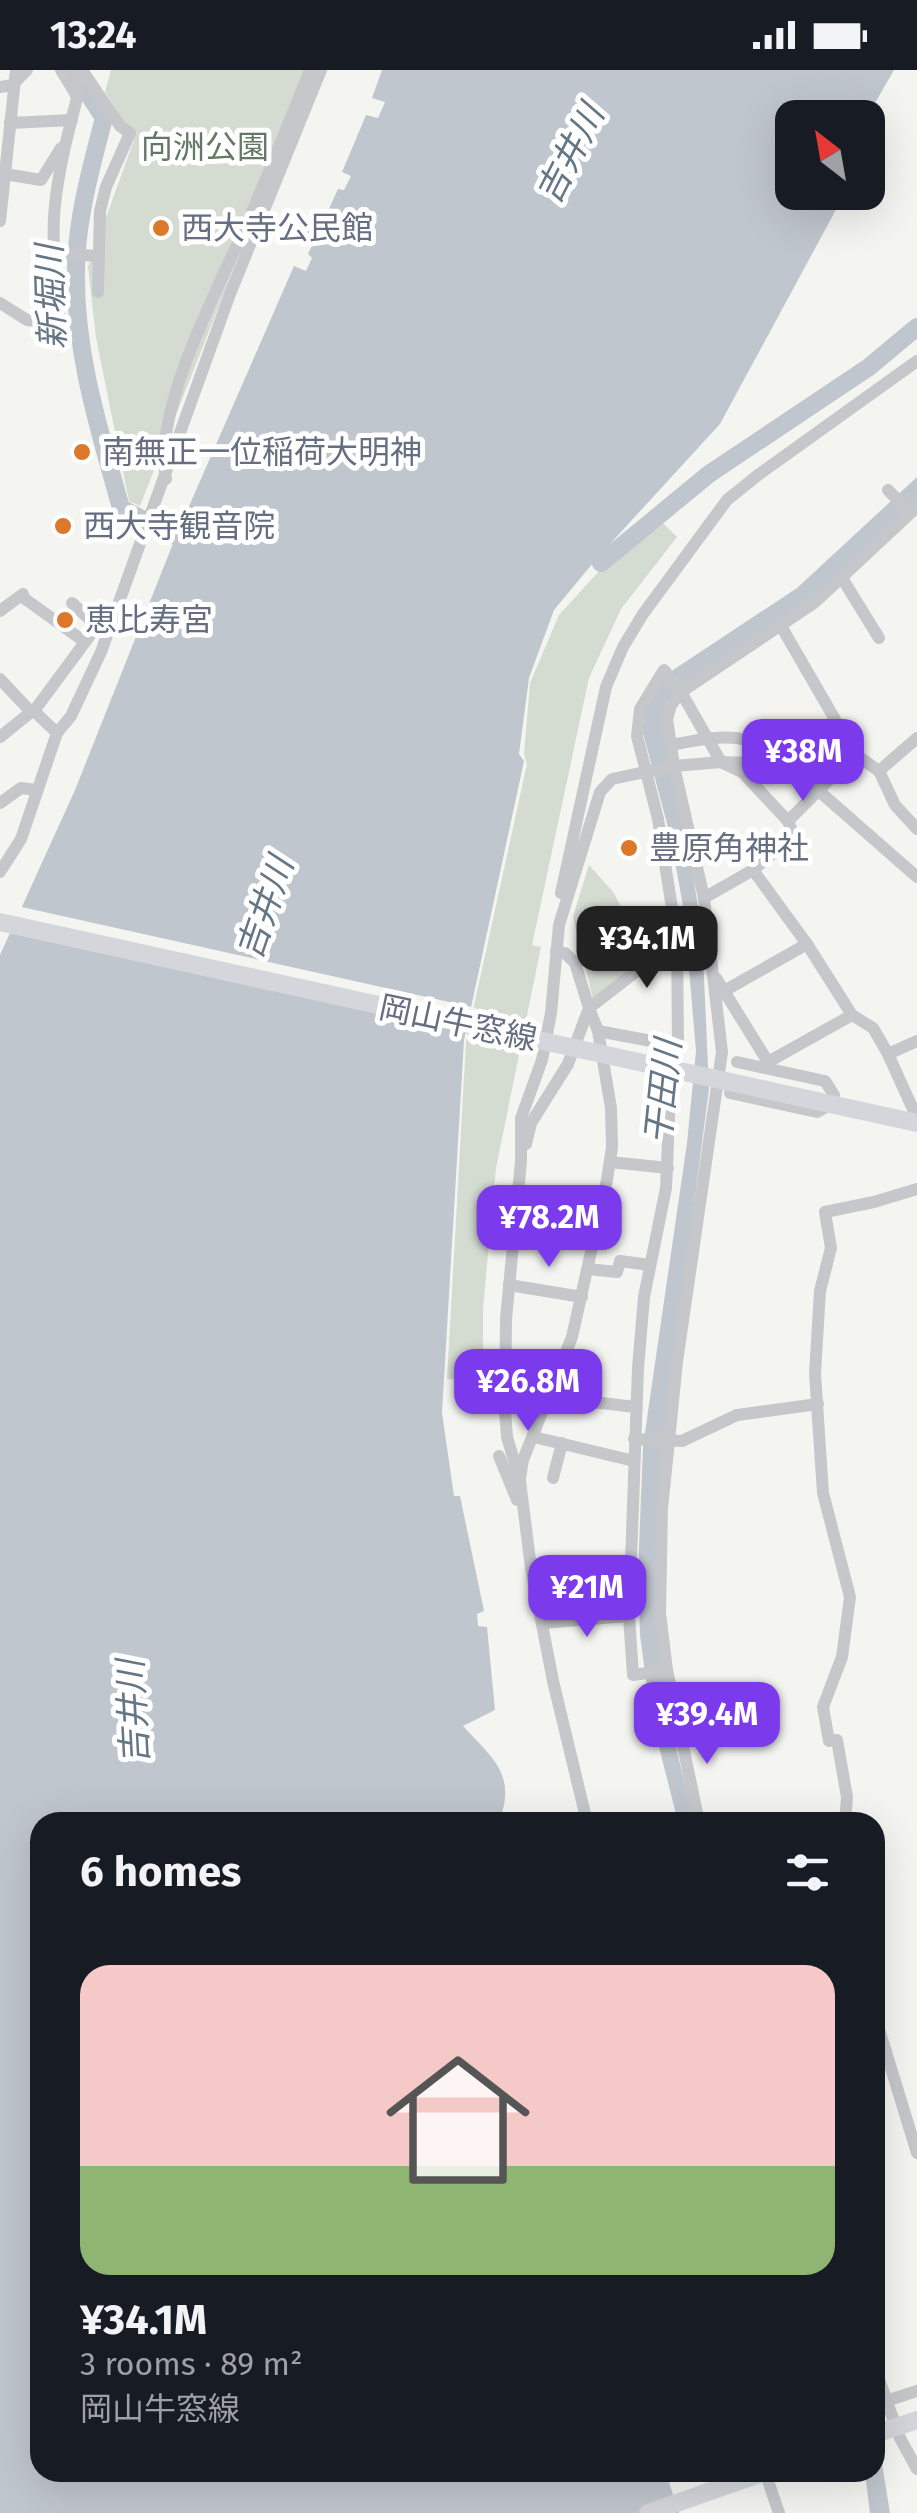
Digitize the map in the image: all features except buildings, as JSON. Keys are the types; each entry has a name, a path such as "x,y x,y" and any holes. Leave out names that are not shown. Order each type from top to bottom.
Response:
{"main road":[{"name":"岡山牛窓線","path":"0,911 545,1037"},
{"name":"岡山牛窓線","path":"0,922 916,1117"},
{"path":"648,2513 736,2482"}],"street":[{"path":"0,221 10,123 9,80 27,70"},
{"path":"4,174 41,180 62,146 77,98 61,70"},
{"path":"75,90 81,70"},
{"path":"81,70 120,126 130,133 106,187 100,211 92,256 98,292"},
{"path":"166,479 164,444 178,384 310,70"},
{"path":"0,872 21,839 57,733 71,716 100,652 230,294 321,70"},
{"path":"10,123 72,120"},
{"path":"0,303 27,320 59,323 58,292 50,280 57,253 54,217 62,146"},
{"path":"57,253 92,256"},
{"path":"584,1812 542,1622 520,1481 504,1411 522,1118 545,1037 562,888 606,687 643,614 727,500 917,360"},
{"path":"697,1812 665,1670 660,1576 667,1442 676,1362 723,1075 704,898 672,767 667,719 680,690 781,626 842,578 912,510 890,492"},
{"path":"842,578 879,638"},
{"path":"0,611 22,595 85,642"},
{"path":"72,603 96,626 100,652"},
{"path":"0,737 32,711 96,626"},
{"path":"781,626 855,754 880,770 895,805 917,828"},
{"path":"598,1031 678,1046 679,939 649,771 636,722 654,681 664,670 710,738 721,762 742,772 788,821 791,838 753,870 704,898"},
{"path":"0,678 57,733"},
{"path":"671,745 725,736 763,744 917,876"},
{"path":"880,770 917,738"},
{"path":"788,821 855,754"},
{"path":"559,926 602,786 612,779 672,767 721,762 788,764"},
{"path":"0,803 20,788 36,790"},
{"path":"753,870 852,1015 872,1028 916,1117"},
{"path":"522,1161 531,1124 568,1064 589,1008 679,939 708,936"},
{"path":"724,991 807,944"},
{"path":"520,1481 524,1460 572,1338 610,1162 611,1108 598,1031 575,963 565,953 556,951"},
{"path":"714,976 769,1065 824,1080 833,1100"},
{"path":"723,1075 769,1065 852,1015"},
{"path":"888,1054 917,1040"},
{"path":"665,1670 633,1675 629,1616 635,1407 644,1297 668,1168 670,1095"},
{"path":"610,1162 668,1168"},
{"path":"845,1812 844,1771 838,1740 829,1740 824,1707 842,1657 850,1597 823,1492 815,1374 820,1290 831,1248 825,1212 917,1188"},
{"path":"588,1269 617,1272 620,1261 650,1266"},
{"path":"509,1284 582,1296"},
{"path":"551,1397 635,1407"},
{"path":"636,1439 682,1441 737,1415 818,1404"},
{"path":"534,1437 634,1461"},
{"path":"553,1478 562,1444"},
{"path":"500,1456 523,1516"},
{"path":"542,1622 629,1616"},
{"path":"885,2049 917,2153"},
{"path":"888,2400 917,2391"},
{"path":"885,2393 911,2446 917,2468"},
{"path":"769,2482 780,2513"}],"green space":[{"name":"向洲公園","path":"111,70 312,70 140,506 129,501 96,338 88,267 134,140 105,92"},
{"path":"662,522 677,537 621,609 589,678 532,945 541,947 496,1168 483,1309 483,1379 447,1379 466,1042 527,764 524,754 530,683 559,615 600,570"},
{"path":"589,865 621,907 610,917 639,966 593,999 573,916"}],"water":[{"name":"吉井川","path":"382,70 894,70 877,100 775,100 775,210 836,210 720,424 554,610 529,678 519,754 524,761 464,1040 442,1413 454,1496 460,1496 484,1611 477,1614 478,1626 487,1627 495,1710 463,1726 499,1768 505,1791 502,1812 30,1812 30,2482 669,2482 679,2513 0,2513 0,955 75,790 176,536 294,266 306,271 312,258 308,254 314,241 298,234 305,217 323,222 338,189 344,190 351,176 342,172 366,115 378,118 385,102 372,98"},
{"path":"917,477 917,503 813,599 667,705 702,933 709,1089 664,1436 656,1623 671,1726 692,1812 675,1812 646,1680 638,1572 643,1446 687,1143 696,1051 684,911 670,835 643,733 646,706 661,678 797,588"},
{"path":"866,2482 885,2482 890,2513 870,2513"}],"pier":[{"path":"17,906 476,1008 471,1034 5,932"}],"waterway":[{"name":"新堀川","path":"73,70 104,118 79,230 79,329 97,419 121,508 140,518"},
{"path":"598,557 601,563 709,474 869,367 917,327"},
{"name":"新堀川","path":"156,526 176,536"}],"place":[{"name":"西大寺公民館","path":"161,228"},
{"name":"南無正一位稲荷大明神","path":"82,452"},
{"name":"西大寺観音院","path":"63,526"},
{"name":"恵比寿宮","path":"65,620"},
{"name":"豊原角神社","path":"629,848"}],"water label":[{"name":"干田川","path":"663,1092"}]}
